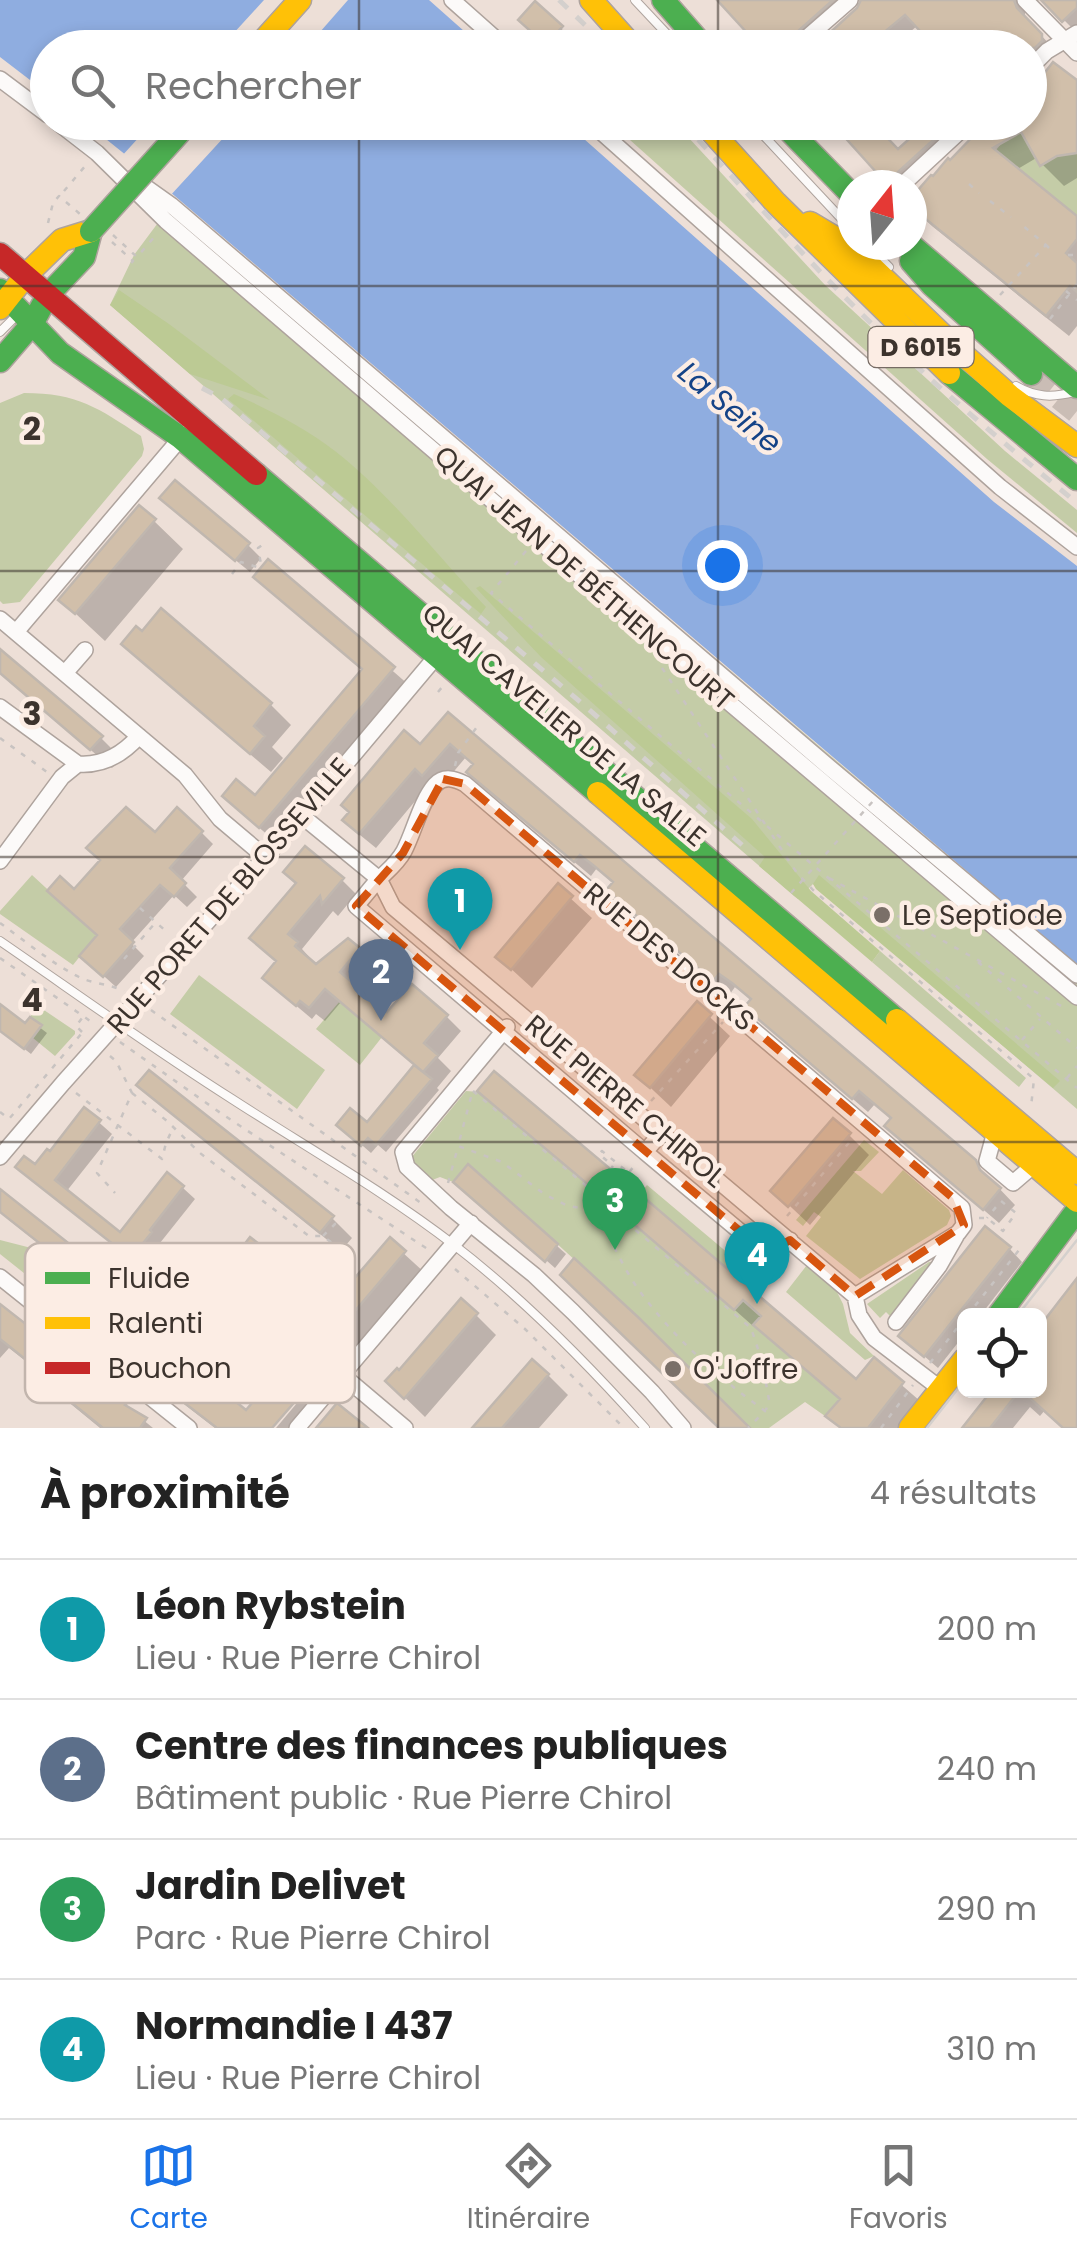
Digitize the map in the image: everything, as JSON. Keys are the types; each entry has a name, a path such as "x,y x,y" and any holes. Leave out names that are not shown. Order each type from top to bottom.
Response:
{"main road":[{"path":"273,30 300,0"},
{"path":"591,0 618,30"},
{"path":"663,0 689,30"},
{"path":"685,0 711,30"},
{"path":"0,362 12,306 26,274 170,140"},
{"name":"D 6015","path":"719,140 776,203 940,365 1077,479"},
{"path":"800,140 837,178"},
{"name":"D 6015","path":"776,203 852,248 1010,396 1074,437"},
{"path":"12,306 48,295 84,256 84,222"},
{"name":"QUAI CAVELIER DE LA SALLE","path":"0,254 436,656 1077,1202"},
{"name":"D 6015","path":"927,259 1077,389"},
{"name":"D 6015","path":"911,260 1022,378"},
{"name":"QUAI CAVELIER DE LA SALLE","path":"12,306 60,353 188,430 464,650 1077,1173"},
{"path":"1004,1308 1077,1210"},
{"path":"910,1428 957,1370"}],"street":[{"path":"452,0 486,30"},
{"path":"816,30 850,0"},
{"path":"1025,0 1048,26 1071,36 1077,53"},
{"path":"1047,51 1071,36"},
{"path":"0,79 30,102"},
{"name":"QUAI JEAN DE BÉTHENCOURT","path":"80,140 171,205 1077,976"},
{"path":"610,140 1000,486 1077,548"},
{"path":"918,170 951,140"},
{"name":"QUAI JEAN DE BÉTHENCOURT","path":"96,153 166,222 1077,997"},
{"path":"16,632 188,430"},
{"path":"0,619 189,779 220,820 265,857"},
{"path":"436,656 450,648 464,650"},
{"path":"65,673 84,650"},
{"name":"RUE PORET DE BLOSSEVILLE","path":"0,1157 106,1032 302,816 436,656"},
{"path":"0,707 78,764 90,765 120,754 139,736"},
{"path":"0,860 60,780 78,764"},
{"name":"RUE DES DOCKS","path":"379,879 392,870 403,854 436,785 453,778 464,784 962,1208 964,1225 958,1233"},
{"name":"RUE PIERRE CHIROL","path":"302,816 379,879 393,906 855,1296 859,1315 874,1338 942,1390"},
{"path":"379,879 356,906 767,1254 790,1240"},
{"path":"519,1012 404,1152 406,1167 573,1312 684,1428"},
{"path":"646,1152 662,1132"},
{"path":"355,1357 471,1222"},
{"path":"855,1296 958,1233"},
{"path":"896,1322 940,1266 958,1233"},
{"path":"0,1277 25,1297"},
{"path":"355,1386 405,1428"},
{"path":"158,1403 189,1428"},
{"path":"297,1428 317,1403"}],"lane":[{"path":"635,0 663,30"},
{"path":"767,140 837,214"},
{"path":"882,260 893,271"},
{"path":"0,332 12,306"},
{"path":"1022,378 1027,392 1041,396 1054,397 1077,389"},
{"path":"0,942 106,1032 232,1099 452,1243 521,1302 645,1428"}],"path":[{"path":"64,191 96,153"},
{"path":"968,184 980,193"},
{"path":"46,233 53,204 60,196 84,222"},
{"path":"990,201 1011,217"},
{"path":"126,269 132,261 121,247 137,257 166,222"},
{"path":"1022,225 1047,246"},
{"path":"1000,295 1051,238"},
{"path":"1068,255 1077,258"},
{"path":"1050,319 1077,284"},
{"path":"1068,293 1077,300"},
{"path":"536,538 492,593 1077,1088"},
{"path":"232,574 241,562 258,567 261,564 258,548 264,542"},
{"path":"660,666 797,873 1034,1079 1031,1107"},
{"path":"438,692 444,684"},
{"path":"458,752 479,724"},
{"path":"0,738 60,780"},
{"path":"791,893 874,800"},
{"path":"821,873 1060,1006"},
{"path":"140,908 168,934"},
{"path":"0,922 71,973 104,985"},
{"path":"124,959 156,922"},
{"path":"973,957 1077,1048"},
{"path":"0,958 222,1114 440,1257 524,1330 624,1428"},
{"path":"640,1113 732,1011"},
{"path":"1021,1041 1042,1017"},
{"path":"82,1018 76,1026 82,1032 106,1032"},
{"path":"0,1112 8,1119 82,1032"},
{"path":"108,1054 116,1061 132,1092 200,1153 309,1236 323,1236 332,1243"},
{"path":"1066,1079 1077,1066"},
{"path":"63,1083 162,1159 174,1128"},
{"path":"448,1184 472,1091 591,1190 596,1210 639,1291 696,1355 765,1411"},
{"path":"115,1193 97,1173 132,1092"},
{"path":"777,1229 865,1124"},
{"path":"458,1146 502,1162 544,1194 568,1206 620,1214 751,1328 769,1400 765,1411 748,1428"},
{"path":"610,1170 613,1166 599,1154 602,1150 629,1173"},
{"path":"621,1182 646,1152"},
{"path":"1001,1201 1016,1213 1003,1231 986,1218 1001,1201"},
{"path":"323,1236 340,1223"},
{"path":"973,1308 1024,1246"},
{"path":"926,1368 957,1328"},
{"path":"882,1428 916,1380"}],"highlighted area":[{"path":"443,779 465,784 953,1198 964,1225 855,1296 790,1240 767,1254 356,906 403,853"}],"green space":[{"path":"630,140 691,140 825,285 1005,451 1077,510 1077,533 987,459"},
{"path":"1004,140 1026,140 1040,165 1077,144 1077,216 996,150"},
{"path":"175,200 1077,965 1077,1109 813,884 798,899 794,896 110,305 134,255"},
{"path":"119,290 270,400 190,374 110,305"},
{"path":"24,393 59,396 87,404 141,436 144,449 20,602 3,604 0,403"},
{"path":"234,394 299,427 356,468 486,607 481,614 228,399"},
{"path":"480,586 752,819 811,891 880,951 872,962 759,866 765,857 541,657 476,588"},
{"path":"32,875 97,935 73,965 0,914"},
{"path":"819,875 1060,1081 1053,1088 816,889 813,884"},
{"path":"880,951 1026,1078 1019,1087 872,962"},
{"path":"199,975 325,1070 297,1109 170,1014"},
{"path":"340,1001 382,1037 360,1065 316,1029"},
{"path":"38,1006 75,1031 55,1056 33,1038 42,1025 30,1017"},
{"path":"466,1091 479,1092 734,1310 744,1301 761,1316 754,1326 840,1399 825,1416 805,1402 769,1428 739,1428 744,1422 677,1356 469,1165 453,1182 440,1177 427,1182 406,1164"},
{"path":"864,1140 879,1152 861,1171 853,1171 882,1194 903,1170 951,1216 947,1225 860,1279 806,1236 821,1217 814,1212 803,1226 796,1220"},
{"path":"647,1185 754,1275 763,1275 784,1255 750,1289 639,1195"},
{"path":"0,1240 25,1246 25,1274 0,1254"},
{"path":"929,1262 890,1316 886,1312 880,1318 867,1304"},
{"path":"807,1265 837,1292 850,1333 874,1356 865,1360 786,1292"}],"water":[{"path":"0,0 429,0 463,30 30,30 30,80 0,57"},
{"name":"La Seine","path":"107,140 585,140 994,502 1077,566 1077,965"}],"pier":[{"path":"264,0 348,0 322,30 237,30"},
{"path":"136,140 221,140 169,197 121,157"}],"building":[{"path":"717,0 833,0 799,30 744,30"},
{"path":"861,0 1014,0 1038,30 919,30 905,15 887,30 833,30"},
{"path":"1041,0 1077,0 1077,8 1062,22"},
{"path":"535,1 563,26 559,30 529,30 518,20"},
{"path":"1053,62 1077,80 1077,153 1057,156 1040,166 1025,140 1047,140 1047,70"},
{"path":"847,140 889,140 898,149 908,140 933,140 900,170 874,170"},
{"path":"969,140 1007,140 993,148 1077,216 1077,239 1066,253 1077,263 1077,292 1070,286 1046,316 927,220 927,180"},
{"path":"175,480 250,543 235,561 159,498"},
{"path":"139,505 156,519 75,614 58,600"},
{"path":"268,559 395,667 259,828 222,796 236,779 255,795 362,669 253,577"},
{"path":"161,608 272,703 254,726 265,736 250,754 121,644 136,626 142,631"},
{"path":"0,649 103,736 90,750 0,673"},
{"path":"448,712 976,1160 980,1170 1001,1188 983,1210 884,1126 891,1118 859,1091 852,1099 744,1007 751,999 719,974 713,981 606,890 613,882 593,865 580,855 574,862 466,772 473,764 450,744 422,776 415,769 359,834 342,820 349,812 341,805 404,730 420,744"},
{"path":"126,807 155,832 177,807 203,831 170,868 186,883 174,897 160,885 120,929 134,942 103,977 79,956 97,935 47,891 60,876 74,889 100,860 86,848"},
{"path":"305,846 344,878 322,904 320,896 288,934 298,942 295,946 316,964 348,938 360,948 340,972 387,1012 412,984 448,1015 424,1043 438,1055 423,1072 325,989 309,1008 300,1001 296,1006 262,978 276,961 249,938 296,883 283,872"},
{"path":"558,883 573,896 511,970 495,957"},
{"path":"697,1001 712,1014 650,1088 634,1075"},
{"path":"0,1004 25,1023 30,1017 42,1025 24,1049 0,1031"},
{"path":"414,1065 432,1079 376,1145 368,1138 361,1146 336,1125 350,1108 367,1122"},
{"path":"149,1070 334,1216 320,1233 136,1085"},
{"path":"494,1071 856,1379 874,1357 904,1382 868,1428 841,1428 825,1416 840,1399 753,1325 761,1316 743,1300 734,1310 617,1206 477,1091"},
{"path":"84,1107 101,1120 55,1180 120,1232 167,1172 184,1186 143,1243 112,1243 15,1167 24,1156 35,1164 47,1149 50,1151"},
{"path":"833,1118 851,1133 788,1207 770,1191"},
{"path":"468,1164 558,1244 545,1262 453,1182"},
{"path":"0,1189 68,1243 39,1243 0,1212"},
{"path":"985,1226 1011,1247 963,1308 957,1308 957,1315 924,1357 898,1336"},
{"path":"390,1237 406,1251 355,1311 355,1278"},
{"path":"574,1258 750,1428 719,1428 560,1275"},
{"path":"1077,1278 1077,1428 1063,1428 1030,1398 1047,1398 1047,1317"},
{"path":"461,1298 478,1313 404,1399 385,1381"},
{"path":"0,1304 25,1323 25,1359 0,1339"},
{"path":"532,1359 549,1374 502,1428 472,1428"},
{"path":"986,1398 1014,1398 990,1428 962,1428"},
{"path":"72,1403 127,1403 147,1418 140,1428 103,1428"},
{"path":"184,1403 237,1403 246,1410 252,1403 294,1403 272,1428 217,1428"},
{"path":"337,1403 368,1428 316,1428"}],"tunnel":[{"path":"1031,374 1077,411"}],"tram line":[{"path":"1023,1308 1077,1240"},
{"path":"927,1428 957,1390"}],"railway":[{"path":"559,0 590,30"},
{"path":"698,140 870,322 1077,503"},
{"path":"202,388 221,398 585,706 742,845"}],"traffic: fast":[{"path":"663,0 689,30"},
{"path":"91,231 173,140"},
{"path":"799,140 837,180"},
{"path":"0,361 32,324 48,295 84,257 91,231"},
{"path":"927,259 1077,387"},
{"path":"911,261 932,285 1031,374"},
{"path":"0,290 60,353 181,438 598,793"},
{"path":"949,373 1077,479"},
{"path":"256,474 897,1020"},
{"path":"1004,1308 1077,1210"}],"traffic: slow":[{"path":"273,30 300,0"},
{"path":"591,0 618,30"},
{"path":"719,140 776,203 949,373"},
{"path":"810,223 852,248 1010,396 1077,446"},
{"path":"0,308 26,275 62,240 91,231"},
{"path":"598,793 1077,1201"},
{"path":"897,1020 1077,1173"},
{"path":"910,1428 957,1369"}],"traffic: jam":[{"path":"0,254 256,474"}],"place":[{"name":"Le Septiode","path":"882,915"},
{"name":"Léon Rybstein","path":"460,950"},
{"name":"Centre des finances publiques","path":"381,1021"},
{"name":"Jardin Delivet","path":"615,1250"},
{"name":"Normandie I 437","path":"757,1304"},
{"name":"O'Joffre","path":"673,1369"}]}
